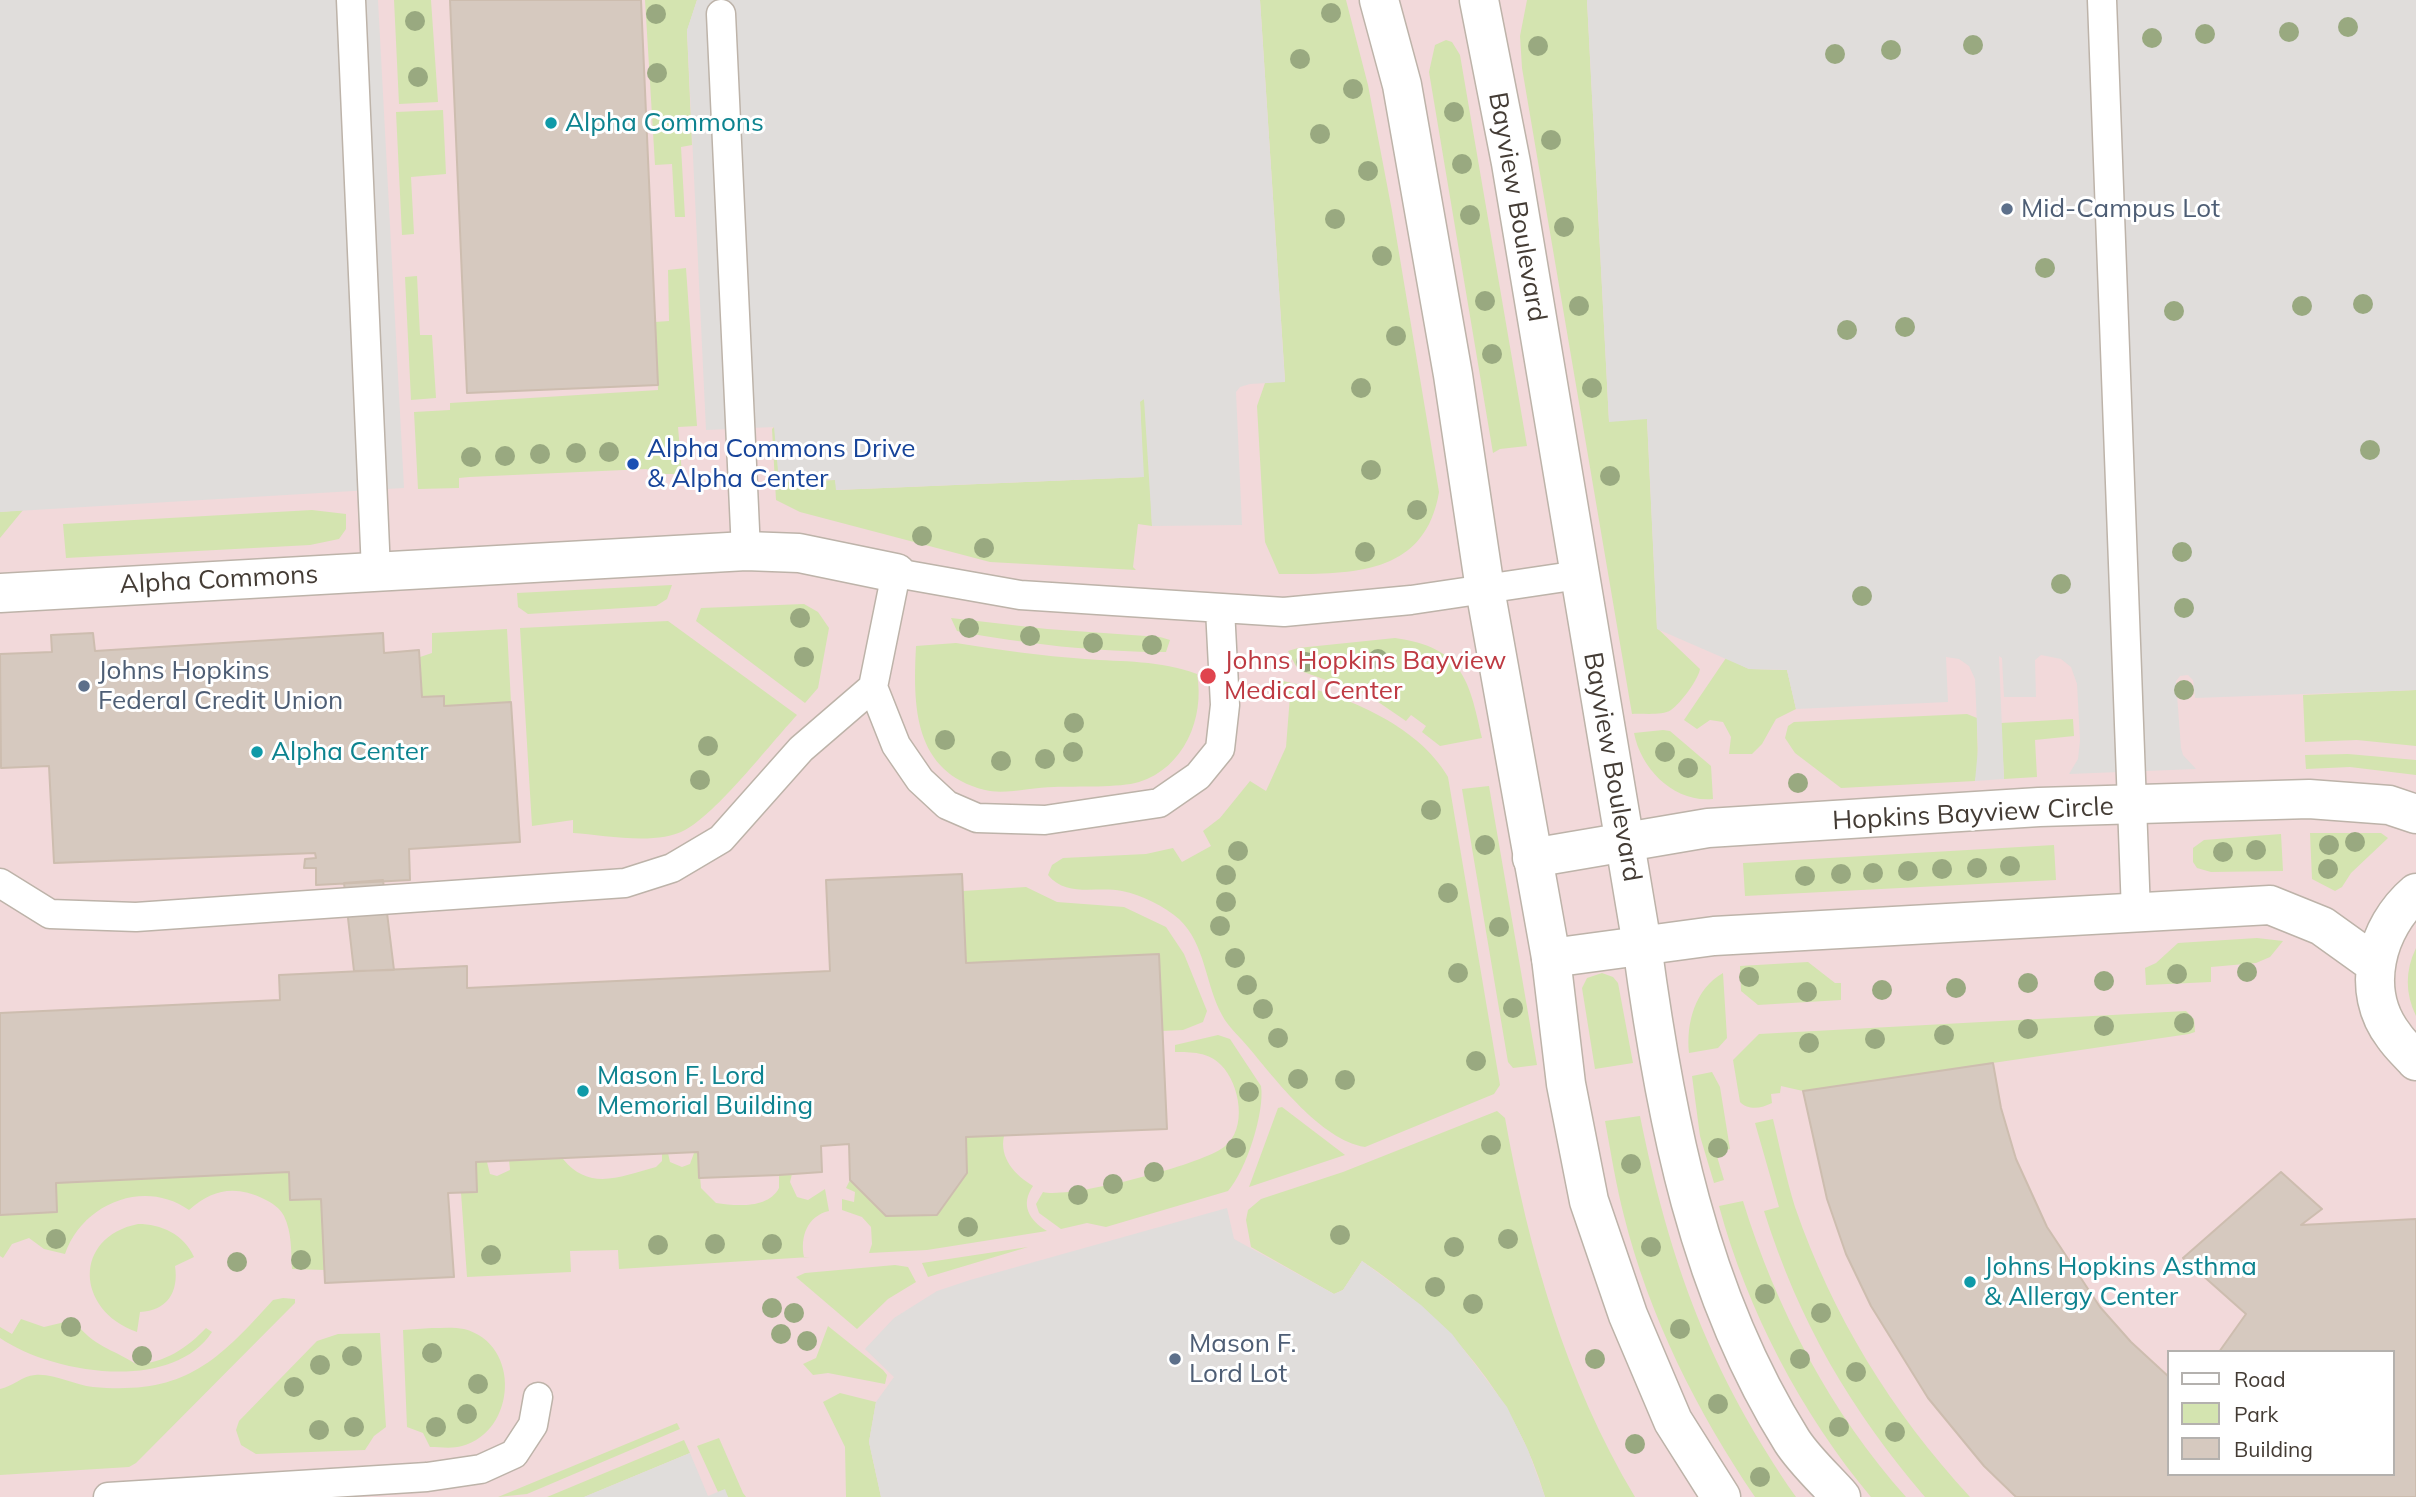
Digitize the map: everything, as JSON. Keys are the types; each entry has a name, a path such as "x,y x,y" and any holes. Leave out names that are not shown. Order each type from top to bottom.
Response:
{"street":[{"path":"1379,0 1402,85 1453,375 1485,589 1551,958 1566,1084 1589,1201 1628,1315 1673,1421 1721,1497"},
{"name":"Bayview Boulevard","path":"1479,0 1511,163 1642,945 1658,1067 1697,1234 1741,1347 1793,1443 1841,1497"},
{"name":"Alpha Commons","path":"0,593 746,551 799,553 897,573"},
{"name":"Hopkins Bayview Circle","path":"1532,858 1708,828 2039,807 2309,799 2389,805 2416,814"},
{"path":"2416,893 2400,907 2383,933 2375,964 2377,1000 2382,1012 2392,1034 2416,1060"},
{"path":"1551,958 1714,936 2270,905 2322,926 2375,964"}],"lane":[{"path":"351,0 376,571"},
{"path":"2102,0 2136,912"},
{"path":"721,14 746,551"},
{"path":"1220,609 1225,705 1220,749 1198,776 1159,803 1045,820 977,818 947,805 920,780 896,745 873,687 897,573 1020,595 1220,609 1338,609 1579,575"},
{"path":"0,883 50,914 136,917 625,883 672,869 721,839 801,749 873,687"},
{"path":"108,1497 427,1477 481,1469 514,1454 533,1425 538,1397"}],"shaded area":[{"name":"Johns Hopkins Bayview Medical Center","path":"0,0 2416,0 2416,1497 0,1497"},
{"path":"0,0 378,0 404,488 0,512"},
{"path":"697,0 1260,0 1285,382 1250,384 1240,387 1236,392 1242,525 1152,526 1144,399 1140,402 1144,477 836,490 835,480 779,482 774,427 706,430 687,30"},
{"name":"Mid-Campus Lot","path":"1587,0 2416,0 2416,690 2195,698 2193,680 2188,675 2180,676 2176,681 2181,748 2183,755 2196,769 2069,774 2078,759 2080,740 2077,684 2071,667 2061,659 2041,655 2035,660 2036,697 2004,697 2002,658 1999,656 2004,779 1975,781 1978,749 1975,679 1969,666 1959,659 1946,657 1948,702 1796,709 1787,670 1749,669 1657,629 1647,419 1609,422"},
{"name":"Mason F. Lord Lot","path":"1227,1208 1234,1239 1334,1294 1343,1290 1362,1261 1421,1305 1452,1334 1507,1407 1528,1450 1545,1497 881,1497 869,1442 876,1402 894,1377 865,1349 894,1318 937,1291 970,1280"},
{"path":"690,1453 708,1496 725,1489 728,1497 584,1497"}],"green space":[{"path":"394,0 431,0 438,102 399,104"},
{"path":"645,0 697,0 687,31 692,145 681,147 685,217 675,217 672,164 655,165"},
{"path":"1260,0 1346,0 1368,85 1392,211 1439,492 1431,520 1418,541 1401,555 1380,565 1357,570 1279,574 1265,542 1257,406 1265,383 1285,381"},
{"path":"1527,0 1587,0 1609,421 1647,418 1657,628 1700,669 1684,697 1675,707 1663,713 1632,714 1522,68 1520,36"},
{"path":"1446,40 1452,42 1460,55 1527,446 1500,449 1493,453 1429,72 1435,45"},
{"path":"443,110 446,174 411,177 414,234 402,235 396,112"},
{"path":"686,268 697,426 678,427 682,474 651,474 650,470 646,469 469,477 459,478 459,488 418,489 414,412 450,410 450,403 658,390 655,322 669,321 668,270"},
{"path":"417,276 420,335 432,335 436,398 411,400 405,277"},
{"path":"1144,399 1147,412 1152,526 1138,524 1133,567 1136,570 990,562 800,512 776,500 774,427 777,429 779,482 835,480 837,490 1143,477 1140,401"},
{"path":"23,510 0,538 0,512"},
{"path":"312,510 346,514 346,529 339,539 310,545 66,558 63,524"},
{"path":"672,585 667,599 656,606 528,614 518,607 517,593"},
{"path":"804,604 818,612 829,628 818,688 805,703 696,621 701,608"},
{"path":"951,618 1170,640 1166,652 1061,646 957,631"},
{"path":"668,621 797,715 727,794 685,830 660,838 645,839 573,833 573,820 532,826 520,628"},
{"path":"507,629 511,702 444,706 443,696 422,697 420,657 432,653 432,633"},
{"path":"1395,638 1435,649 1459,669 1472,699 1482,738 1440,746 1422,732 1426,726 1411,715 1406,721 1368,695 1298,670 1288,651"},
{"path":"956,643 1183,669 1197,674 1199,691 1194,724 1188,739 1168,765 1139,782 1010,791 985,790 961,781 943,768 922,734 915,691 916,646"},
{"path":"1726,658 1749,669 1787,670 1796,709 1776,719 1762,744 1752,754 1729,754 1731,737 1723,722 1710,720 1697,729 1684,720"},
{"path":"1283,681 1352,703 1398,726 1435,758 1448,777 1500,1085 1494,1094 1365,1147 1348,1142 1316,1121 1286,1092 1231,1028 1216,1003 1195,941 1179,919 1160,905 1137,895 1112,890 1073,889 1056,882 1048,875 1052,865 1063,858 1146,854 1173,848 1182,862 1211,846 1203,831 1220,818 1250,781 1266,791 1286,747 1290,696 1271,696 1272,688"},
{"path":"2416,690 2416,746 2357,740 2305,742 2303,695"},
{"path":"1967,714 1977,718 1978,768 1975,781 1841,788 1795,753 1785,738 1788,726 1794,722"},
{"path":"2073,719 2074,736 2035,740 2037,777 2004,779 2001,723"},
{"path":"1670,731 1711,766 1713,799 1685,795 1661,781 1652,771 1634,733"},
{"path":"2348,754 2416,760 2416,775 2350,767 2306,769 2305,755"},
{"path":"1489,786 1537,1065 1513,1068 1508,1062 1462,789"},
{"path":"2310,833 2381,833 2388,838 2351,873 2342,887 2335,891 2312,879"},
{"path":"2281,834 2283,871 2211,872 2197,868 2193,862 2193,848 2204,840"},
{"path":"2054,845 2056,880 1745,896 1743,863"},
{"path":"1026,887 1057,902 1124,907 1166,927 1184,954 1207,1011 1203,1022 1183,1030 1162,1031 1159,954 966,963 963,891"},
{"path":"2257,938 2283,941 2270,957 2256,963 2211,967 2211,982 2146,985 2145,968 2156,963 2178,943"},
{"path":"2416,948 2416,1016 2408,982"},
{"path":"1808,962 1835,983 1841,983 1841,1000 1758,1005 1741,991 1740,966"},
{"path":"1602,973 1613,977 1618,983 1633,1063 1595,1069 1582,988 1587,978"},
{"path":"1723,973 1727,1038 1718,1048 1689,1053 1689,1030 1694,1008 1705,988"},
{"path":"2186,1011 2194,1019 2195,1032 2189,1034 1803,1091 1781,1086 1780,1093 1771,1094 1772,1103 1756,1108 1747,1107 1740,1102 1733,1060 1759,1034"},
{"path":"1218,1035 1230,1039 1261,1086 1260,1111 1253,1141 1235,1182 1228,1191 1106,1227 1087,1223 1061,1229 1039,1213 1036,1204 1043,1192 1058,1193 1135,1179 1190,1163 1224,1147 1232,1139 1239,1118 1237,1095 1228,1073 1211,1057 1175,1052 1175,1045"},
{"path":"1712,1072 1720,1087 1730,1149 1716,1153 1724,1180 1714,1183 1700,1136 1692,1076"},
{"path":"1282,1107 1345,1155 1249,1187 1278,1108"},
{"path":"1497,1111 1505,1118 1538,1266 1569,1361 1610,1453 1635,1497 1545,1497 1532,1460 1497,1393 1450,1334 1423,1308 1362,1261 1343,1290 1334,1294 1251,1247 1246,1220 1248,1210 1261,1199 1343,1172"},
{"path":"1640,1116 1665,1221 1697,1316 1740,1406 1796,1497 1755,1497 1695,1397 1661,1326 1634,1253 1616,1181 1605,1121"},
{"path":"1773,1119 1795,1207 1827,1287 1846,1324 1867,1361 1915,1431 1970,1497 1925,1497 1850,1397 1811,1327 1793,1290 1764,1211 1779,1207 1755,1123"},
{"path":"1004,1136 1006,1159 1020,1177 1033,1186 1027,1200 1028,1212 1035,1222 1047,1231 927,1250 869,1253 872,1244 871,1227 862,1217 842,1210 842,1199 854,1202 855,1192 846,1188 850,1180 886,1216 937,1215 967,1173 966,1137"},
{"path":"698,1152 701,1188 716,1203 742,1205 767,1200 779,1188 779,1175 792,1174 790,1182 797,1197 808,1200 825,1189 829,1211 815,1217 804,1235 804,1257 810,1257 619,1269 618,1250 570,1251 571,1272 467,1277 461,1193 477,1191 476,1162 487,1162 490,1174 497,1176 510,1170 509,1160 563,1159 584,1175 606,1179 656,1167 662,1161 662,1153 668,1153 670,1162 682,1167 690,1164 694,1153"},
{"path":"289,1172 290,1200 321,1199 325,1270 292,1269 290,1235 282,1213 264,1199 234,1191 207,1197 189,1210 153,1196 116,1201 85,1222 73,1236 65,1254 44,1249 29,1238 12,1244 3,1258 0,1256 0,1215 57,1212 56,1183"},
{"path":"1743,1201 1772,1281 1809,1358 1854,1430 1906,1497 1871,1497 1822,1432 1780,1360 1745,1284 1719,1206"},
{"path":"138,1224 163,1228 178,1236 194,1257 175,1266 173,1292 164,1304 140,1312 137,1332 117,1322 102,1308 93,1292 90,1275 93,1258 102,1243 117,1231"},
{"path":"1028,1247 928,1277 922,1263"},
{"path":"895,1265 908,1267 916,1282 888,1299 857,1329 796,1277 805,1273"},
{"path":"295,1299 295,1303 136,1463 129,1467 0,1475 0,1389 35,1375 93,1387 152,1386 175,1380 215,1357 273,1300"},
{"path":"21,1319 44,1327 73,1320 96,1342 136,1364 166,1358 191,1342 206,1328 212,1332 193,1351 169,1364 140,1370 110,1371 49,1361 0,1338 0,1327 12,1334"},
{"path":"828,1326 883,1370 887,1375 885,1384 828,1373 813,1375 803,1364 816,1358"},
{"path":"464,1329 483,1338 496,1352 503,1369 505,1388 502,1407 493,1424 480,1438 462,1446 430,1447 423,1433 407,1427 403,1330"},
{"path":"380,1333 386,1427 374,1436 365,1450 256,1454 241,1445 236,1430 239,1421 317,1341 338,1334"},
{"path":"840,1393 876,1402 869,1442 881,1497 846,1497 845,1447 823,1402"},
{"path":"677,1423 680,1429 527,1494 498,1497"},
{"path":"719,1438 746,1497 728,1497 724,1490 718,1492 697,1446"},
{"path":"684,1440 690,1453 584,1497 547,1497"}],"building":[{"name":"Alpha Commons","path":"450,0 641,0 658,385 467,393"},
{"name":"Alpha Center","path":"93,633 95,651 383,633 384,653 419,650 422,697 444,696 444,706 511,702 520,842 409,849 410,880 316,885 316,868 304,868 305,859 316,858 315,853 54,863 49,766 1,768 0,654 52,652 51,635"},
{"name":"Mason F. Lord Memorial Building","path":"962,874 966,963 1159,954 1167,1129 966,1137 967,1173 937,1215 886,1216 850,1180 849,1144 821,1146 822,1172 779,1175 699,1178 698,1152 476,1162 477,1192 448,1193 454,1277 325,1283 321,1199 290,1200 289,1172 56,1183 57,1212 0,1215 0,1013 280,1000 279,975 467,966 467,988 830,971 826,880"},
{"path":"383,880 394,970 354,971 344,883"},
{"name":"Johns Hopkins Asthma & Allergy Center","path":"1993,1063 2001,1108 2016,1159 2047,1227 2100,1307 2131,1342 2168,1376 2168,1476 2395,1476 2395,1350 2220,1350 2246,1314 2183,1258 2281,1172 2322,1209 2301,1225 2416,1219 2416,1497 2016,1497 1984,1466 1928,1398 1871,1306 1846,1254 1827,1199 1803,1091"}],"place":[{"name":"Alpha Commons","path":"551,123"},
{"name":"Mid-Campus Lot","path":"2007,209"},
{"name":"Alpha Commons Drive & Alpha Center","path":"633,464"},
{"name":"Johns Hopkins Bayview Medical Center","path":"1208,676"},
{"name":"Johns Hopkins Federal Credit Union","path":"84,686"},
{"name":"Alpha Center","path":"257,752"},
{"name":"Mason F. Lord Memorial Building","path":"583,1091"},
{"name":"Johns Hopkins Asthma & Allergy Center","path":"1970,1282"},
{"name":"Mason F. Lord Lot","path":"1175,1359"}]}
